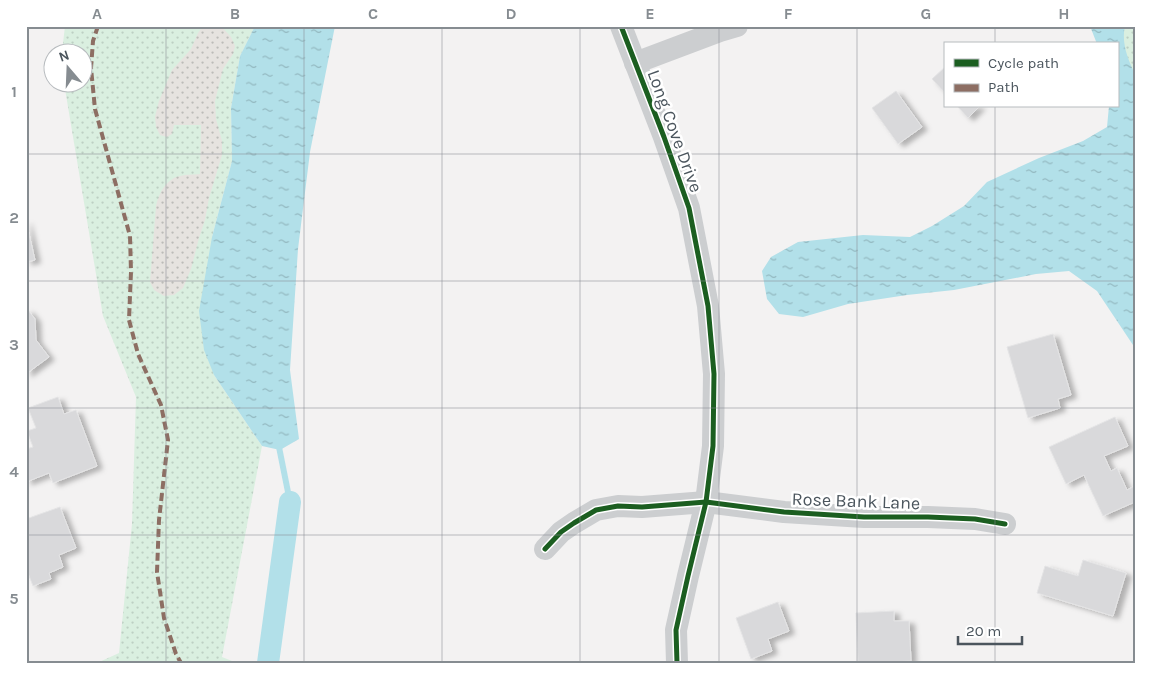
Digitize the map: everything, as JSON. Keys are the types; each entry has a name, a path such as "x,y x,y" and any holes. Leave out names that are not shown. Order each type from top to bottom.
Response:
{"street":[{"name":"Long Cove Drive","path":"621,26 664,136 688,208 708,306 714,383 713,446 706,502 676,630 677,663"},
{"path":"635,63 737,26"},
{"name":"Rose Bank Lane","path":"545,549 561,532 596,510 618,506 642,507 706,502 784,512 864,517 975,519 1005,524"}],"green space":[{"path":"65,26 255,26 240,56 231,108 232,161 212,237 214,375 262,446 222,657 237,663 97,663 119,653 132,524 136,397 103,316 66,92 92,92 92,42 63,42"},
{"path":"1106,26 1135,26 1135,187 1118,42 1116,42"}],"sand":[{"path":"203,26 222,27 231,37 235,46 233,54 223,69 215,101 216,119 222,141 222,155 191,269 183,288 174,295 164,296 154,290 150,282 156,206 161,192 171,180 182,175 200,174 201,125 174,125 172,134 167,137 160,135 156,127 155,117 159,101 172,70 191,49"}],"water":[{"path":"255,26 335,26 310,152 298,249 290,370 299,439 280,450 262,446 214,375 204,350 199,311 212,237 232,161 231,108 240,56"},
{"path":"1090,26 1125,26 1125,45 1135,74 1135,348 1097,291 1069,271 1036,274 954,290 848,304 803,317 779,314 767,299 762,271 771,257 798,242 863,235 910,237 964,206 987,182 1039,158 1083,141 1107,127 1109,108 1118,108 1118,42 1096,42"}],"building":[{"path":"944,68 944,92 932,79"},
{"path":"896,91 922,127 898,144 872,108"},
{"path":"959,108 978,108 968,118"},
{"path":"26,221 35,260 26,262"},
{"path":"26,310 35,319 36,340 49,357 26,374"},
{"path":"1053,334 1071,395 1058,399 1060,408 1028,418 1007,347"},
{"path":"58,397 64,414 76,410 97,466 53,483 49,473 26,482 26,449 33,447 27,431 36,428 28,408"},
{"path":"1115,417 1128,446 1104,456 1111,471 1117,468 1127,490 1133,487 1135,489 1135,502 1103,516 1084,475 1066,484 1049,447"},
{"path":"60,507 76,548 59,555 63,567 49,573 51,579 33,586 26,568 26,519"},
{"path":"1083,560 1126,573 1113,616 1037,593 1045,566 1078,576"},
{"path":"778,602 789,631 768,639 772,651 751,659 736,618"},
{"path":"894,611 894,621 909,621 911,661 858,663 856,613"}],"waterway":[{"path":"278,442 290,502"},
{"path":"268,663 290,502"}],"marked path":[{"path":"98,26 93,41 91,68 95,109 130,236 129,320 138,354 161,405 168,440 159,520 157,572 164,618 181,663"}],"cycle path":[{"path":"621,26 689,208 708,306 714,374 713,446 706,502 676,630 677,663"},
{"path":"545,549 561,532 596,510 618,506 642,507 706,502 784,512 864,517 975,519 1005,524"}]}
